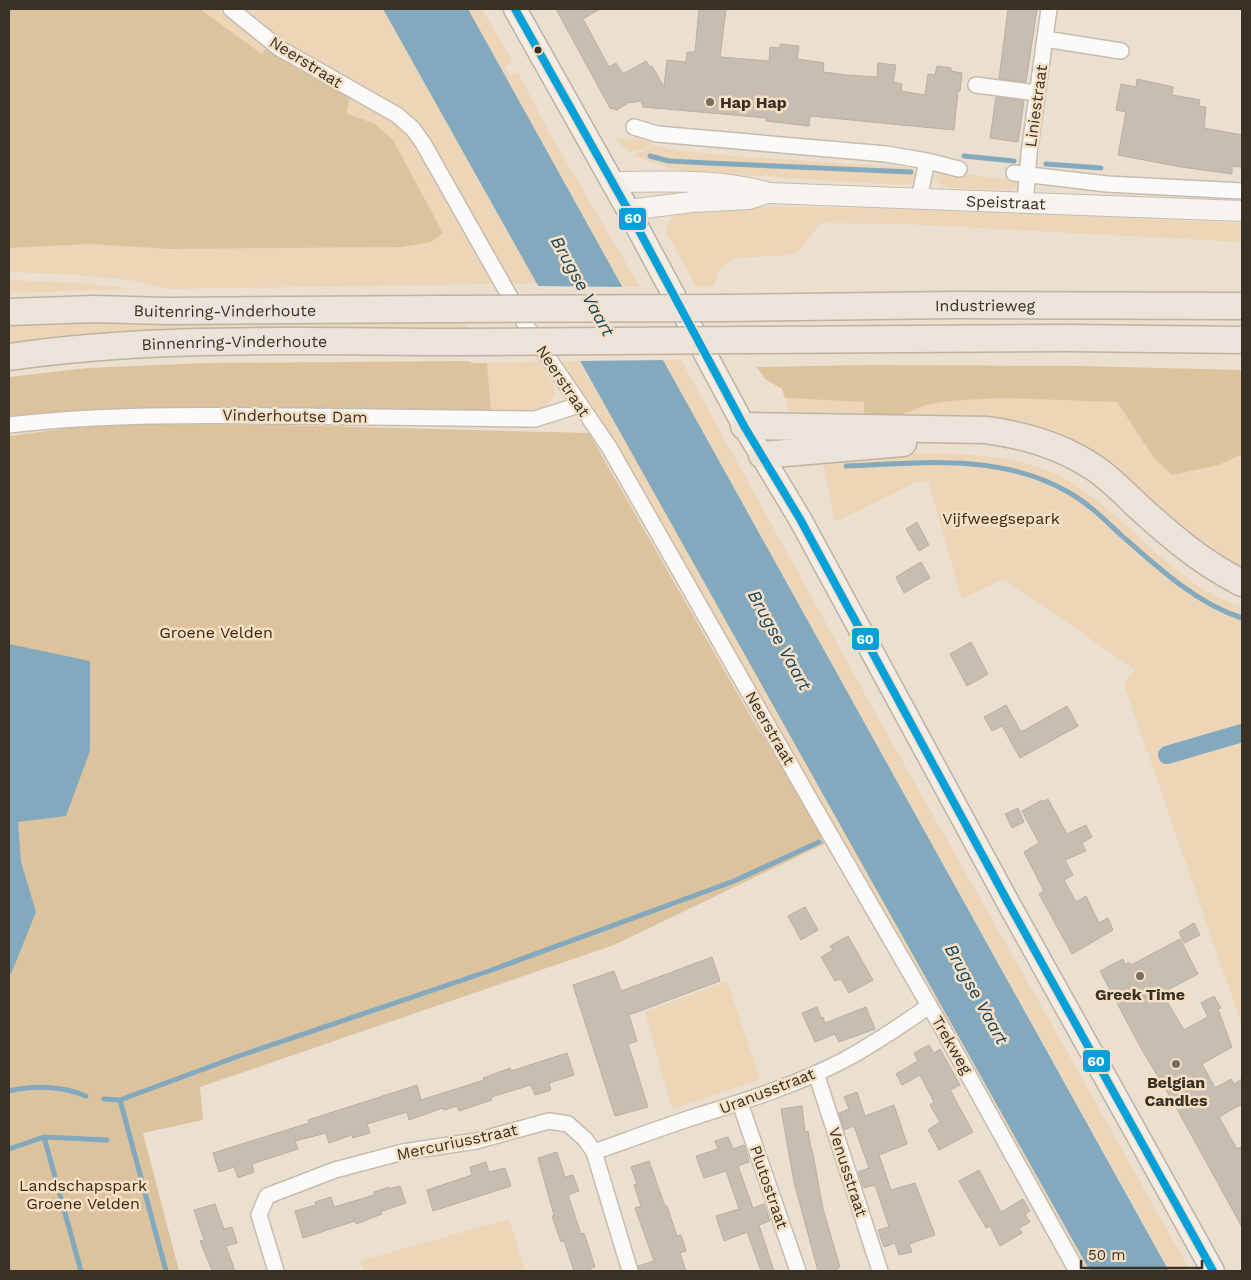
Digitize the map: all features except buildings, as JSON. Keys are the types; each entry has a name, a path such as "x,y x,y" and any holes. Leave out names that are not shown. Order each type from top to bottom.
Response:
{"highway":[{"name":"Industrieweg","path":"443,309 946,305 1242,306"},
{"name":"Buitenring-Vinderhoute","path":"9,312 94,309 443,309"},
{"path":"1195,339 1228,352 1242,354"},
{"name":"Industrieweg","path":"461,342 1242,340"},
{"name":"Binnenring-Vinderhoute","path":"9,357 48,352 200,342 461,342"},
{"path":"744,426 986,430 1014,434 1050,444 1094,468 1191,552 1242,583"},
{"path":"762,455 925,441 978,443 1015,448 1047,457 1081,474 1109,495 1184,561 1212,580 1242,595"}],"main road":[{"path":"515,9 628,210 744,426 800,519 1015,914 1213,1271"}],"street":[{"name":"Neerstraat","path":"231,9 279,48 383,106 413,129 429,152 528,328 609,447 823,822"},
{"name":"Liniestraat","path":"1025,204 1021,175 1038,94 1049,9"},
{"path":"1045,39 1121,50"},
{"path":"976,85 1038,94"},
{"path":"634,127 657,134 878,154 928,161 959,169"},
{"path":"919,199 928,161"},
{"name":"Speistraat","path":"1021,175 1107,184 1242,191"},
{"name":"Speistraat","path":"611,182 676,182 746,186 769,192 1025,204 1242,211"},
{"name":"Speistraat","path":"628,210 692,202 749,199 769,192"},
{"name":"Vinderhoutse Dam","path":"9,425 116,416 213,415 535,419 579,405"},
{"name":"Trekweg","path":"823,822 929,1006 1077,1271"},
{"name":"Uranusstraat","path":"594,1152 696,1116 740,1103 816,1073 845,1060 892,1032 929,1006"},
{"name":"Venusstraat","path":"816,1073 880,1271"},
{"name":"Plutostraat","path":"740,1103 798,1271"},
{"name":"Mercuriusstraat","path":"276,1271 259,1215 267,1196 335,1170 403,1152 476,1141 549,1121 568,1124 585,1139 594,1152 630,1271"}],"green space":[{"path":"9,9 200,9 262,54 266,48 299,70 350,97 346,113 375,124 393,140 443,233 431,242 402,247 168,249 91,244 9,248"},
{"path":"200,9 217,9 266,48 262,54"},
{"path":"247,9 383,9 537,284 510,284 420,123 399,107 362,88 359,82 281,39"},
{"path":"468,9 482,9 513,62 505,67 511,77 518,72 550,134 640,287 623,287"},
{"path":"350,97 403,131 417,149 492,284 169,289 129,280 64,274 9,272 9,248 91,244 168,249 402,247 431,241 442,233 393,140 375,124 346,113"},
{"path":"616,138 622,140 638,138 651,142 651,144 644,149 630,152"},
{"path":"653,145 667,149 732,156 905,167 916,172 915,180 912,183 901,185 693,172 663,166 634,155"},
{"path":"938,171 1014,180 1020,185 1011,190 950,188 936,181 935,174"},
{"path":"724,206 919,210 1242,223 1242,242 903,224 820,223 802,248 792,255 735,258 720,268 714,286 696,286 666,232 670,220 680,213"},
{"path":"9,280 78,283 136,289 9,293"},
{"path":"461,319 468,328 207,332 9,346 9,325 196,321"},
{"path":"663,360 681,360 887,734 1190,1271 1170,1271"},
{"path":"468,361 487,363 491,411 204,408 148,409 9,418 9,377 88,368 206,363"},
{"path":"581,361 1091,1271 1084,1271 823,806 647,499 606,430 557,362"},
{"path":"539,362 553,385 555,393 550,402 544,408 528,413 491,411 487,363"},
{"path":"868,365 1081,366 1242,370 1242,454 1219,465 1172,475 1154,458 1117,402 1001,398 948,401 926,405 896,417 864,415 864,402 785,398 782,389 765,379 757,367"},
{"path":"785,398 864,402 864,415 790,413"},
{"path":"1001,398 1117,402 1154,458 1219,465 1242,454 1242,559 1237,570 1189,534 1099,454 1061,435 1019,422 990,419 896,417 926,405 948,401"},
{"path":"101,424 284,425 589,433 751,717 828,842 614,945 200,1087 203,1120 143,1133 179,1271 9,1271 9,436"},
{"name":"Vijfweegsepark","path":"925,453 1003,458 1058,475 1096,500 1196,585 1242,607 1242,1026 1124,684 1135,670 1004,579 962,599 928,481 915,483 835,522 822,458"},
{"path":"727,981 760,1079 672,1109 645,1012"},
{"path":"509,1219 525,1271 364,1271 360,1261"}],"water":[{"name":"Brugse Vaart","path":"383,9 468,9 1169,1271 1090,1271"},
{"path":"9,644 90,661 90,751 66,816 18,822 21,862 36,912 11,974 9,973"}],"pier":[{"path":"536,286 625,287 666,360 578,361"}],"waterway":[{"path":"650,156 669,161 911,172"},
{"path":"964,156 1014,161"},
{"path":"1046,164 1101,168"},
{"path":"846,466 960,463 1016,471 1042,480 1082,501 1163,571 1193,594 1242,618"},
{"path":"1167,755 1242,733"},
{"path":"120,1100 236,1057 489,971 734,881 819,842"},
{"path":"9,1091 28,1088 58,1088 86,1096"},
{"path":"104,1099 120,1100 166,1271"},
{"path":"44,1137 81,1271"},
{"path":"9,1149 44,1137 107,1140"}],"transit line":[{"name":"60","path":"515,9 628,210 744,426 800,519 1010,906 1213,1271"}],"place":[{"name":"Hap Hap","path":"710,102"},
{"name":"Greek Time","path":"1140,976"},
{"name":"Belgian Candles","path":"1176,1064"}],"park label":[{"name":"Groene Velden","path":"216,632"},
{"name":"Landschapspark Groene Velden","path":"83,1194"}]}
